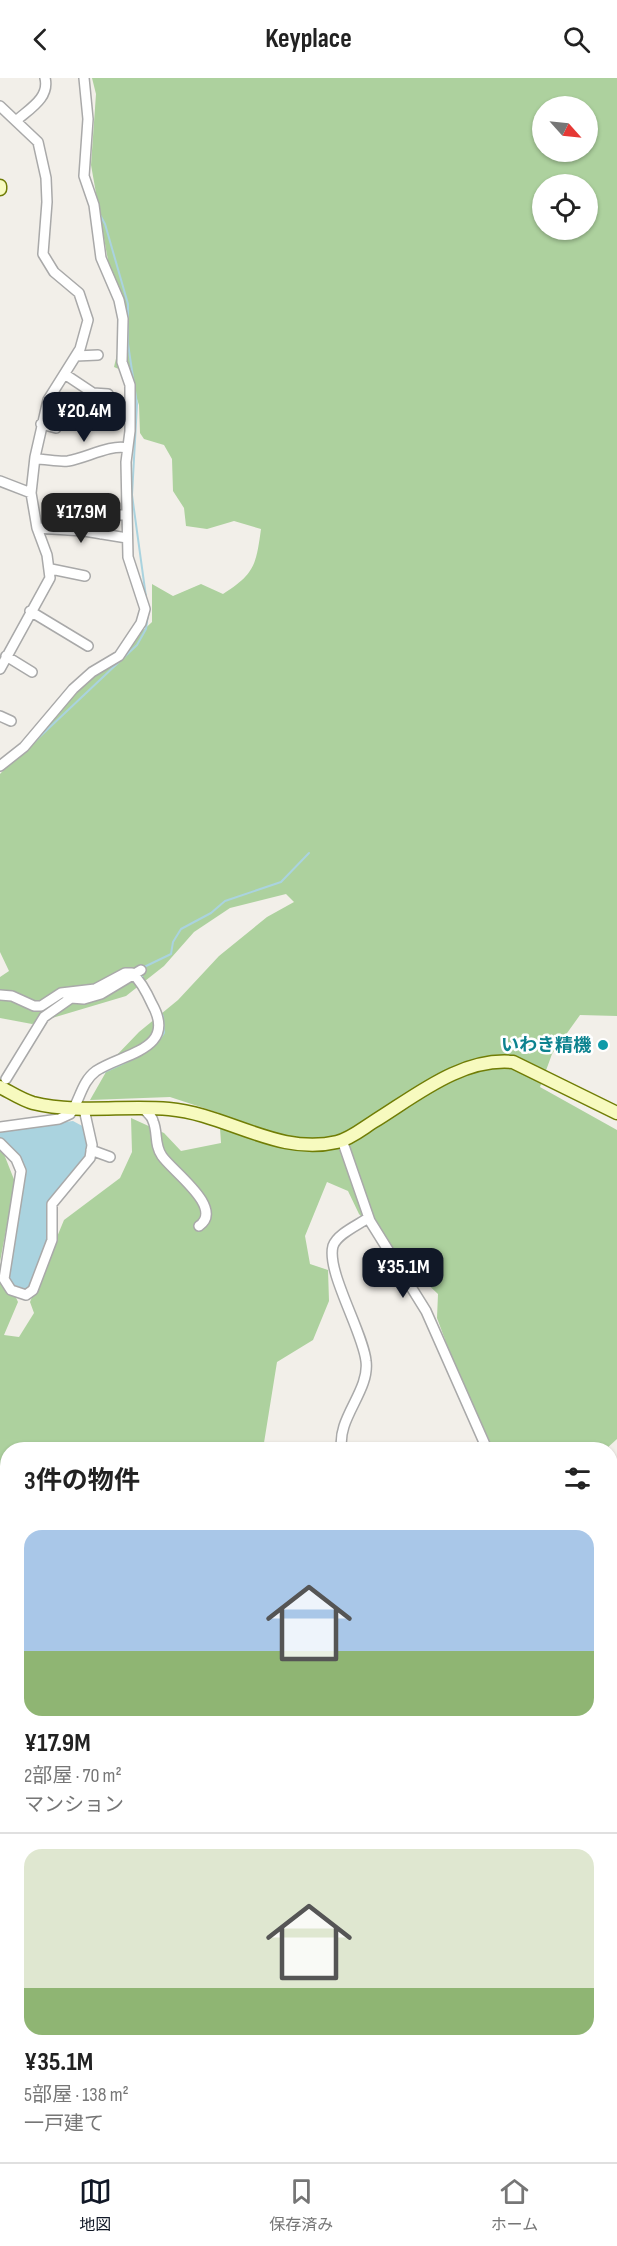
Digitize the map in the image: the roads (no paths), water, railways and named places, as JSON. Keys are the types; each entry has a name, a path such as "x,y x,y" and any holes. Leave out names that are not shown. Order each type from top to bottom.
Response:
{"street":[{"path":"16,121 45,94 47,87 45,78"},
{"path":"0,766 24,747 73,689 92,672 119,656 141,623 145,609 128,564 127,448 130,385 122,362 120,300 100,258 94,205 84,176 88,118 84,78"},
{"path":"0,106 38,142 47,202 43,254 54,272 79,293 87,311 85,332 76,356 48,400 40,424 35,459 31,493 37,528 51,569 50,578 0,669"},
{"path":"76,356 98,355"},
{"path":"66,375 93,393 108,394"},
{"path":"40,424 56,428"},
{"path":"35,459 66,461 100,453 114,447 127,448"},
{"path":"0,481 31,493"},
{"path":"100,534 111,515 127,515"},
{"path":"37,528 127,538"},
{"path":"51,569 85,576"},
{"path":"30,611 88,646"},
{"path":"6,656 32,672"},
{"path":"0,716 11,722"},
{"path":"0,995 12,996 34,1006 41,1006 62,993 95,989 125,973 138,973"},
{"path":"138,973 101,994 84,999 71,998 44,1017 3,1083 31,1102 79,1109 169,1109 191,1113 288,1143 311,1144 342,1140 444,1078 475,1066 499,1061 513,1062 617,1113"},
{"path":"0,1143 16,1159 21,1171 4,1279 11,1290 26,1295 33,1290 52,1240 52,1204 86,1166 91,1150 76,1099 96,1071 128,1057 153,1041 159,1032 161,1021 159,1015 138,973"},
{"path":"0,1127 59,1119 79,1109"},
{"path":"145,1110 155,1124 155,1138 161,1155 205,1204 206,1216 199,1226"},
{"path":"342,1140 368,1218 426,1311 484,1442"},
{"path":"91,1150 110,1157"},
{"path":"342,1442 343,1434 367,1366 364,1349 334,1266 333,1248 339,1237 368,1218"}],"water":[{"path":"73,1121 86,1128 89,1145 87,1157 55,1194 50,1240 29,1291 13,1288 7,1278 23,1177 0,1140 0,1130"}],"waterway":[{"path":"99,213 105,224 128,304 128,344 137,404 132,495 146,597"},
{"path":"32,744 137,645 146,629 148,614"},
{"path":"142,968 171,954 173,942 181,929 211,913 225,901 281,882 309,853"},
{"path":"140,973 146,984"},
{"path":"156,1005 163,1016 164,1033 157,1043"},
{"path":"102,1073 135,1058"}],"place":[{"name":"いわき精機","path":"603,1045"}]}
